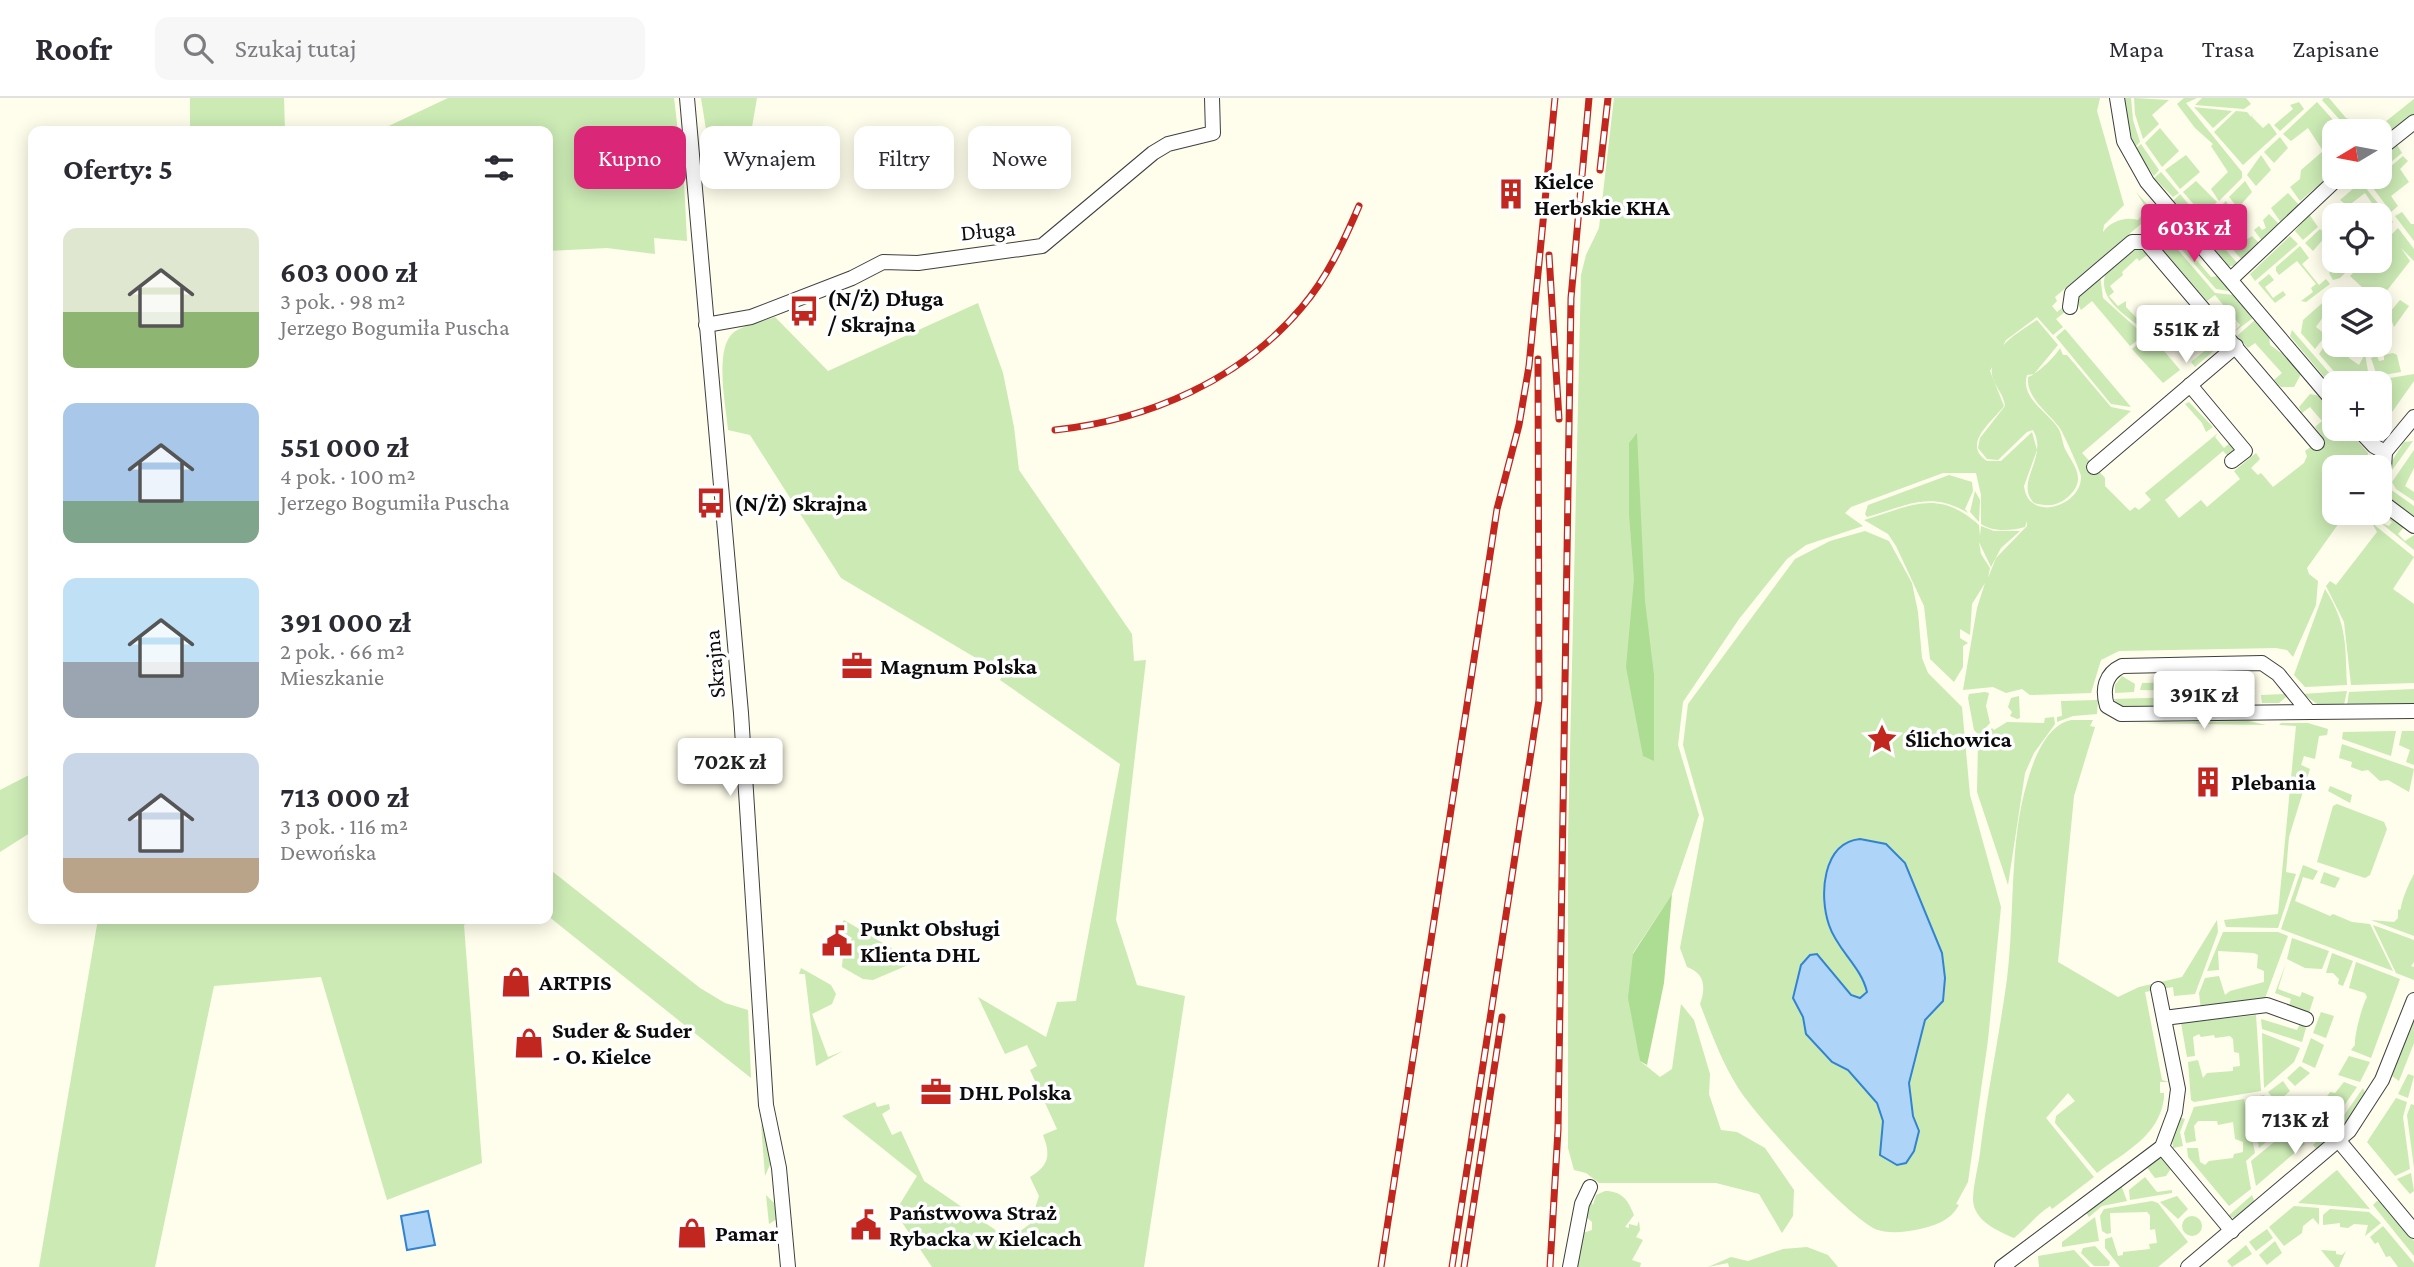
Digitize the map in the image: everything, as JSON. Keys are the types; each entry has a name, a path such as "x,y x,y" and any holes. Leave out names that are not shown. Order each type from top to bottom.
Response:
{"street":[{"name":"Skrajna","path":"687,98 698,196 706,325 741,713 766,1105 779,1168 788,1267"},
{"name":"Długa","path":"706,325 751,317 852,278 883,262 911,263 1042,246 1161,148 1213,133 1212,98"},
{"path":"2117,98 2122,134 2136,166 2165,205 2322,388"},
{"path":"2392,139 2414,122"},
{"path":"2231,279 2326,189"},
{"path":"2070,307 2072,293 2128,245 2142,240 2151,245 2317,443"},
{"path":"2094,467 2236,346"},
{"path":"2190,385 2245,451 2232,461"},
{"path":"2414,416 2396,443 2385,452 2382,502 2414,526"},
{"path":"2369,441 2385,452"},
{"path":"2309,712 2278,674 2262,663 2122,666 2108,676 2105,702 2110,710 2121,714 2309,712 2414,710"},
{"path":"2002,1267 2162,1147 2175,1112 2178,1089 2158,989"},
{"path":"2188,1267 2339,1142 2375,1094 2414,1000"},
{"path":"2164,1018 2267,1005 2306,1019"},
{"path":"2339,1142 2414,1231"},
{"path":"2162,1147 2232,1231"},
{"path":"1570,1267 1580,1211 1590,1187"}],"green space":[{"path":"190,98 284,98 285,126 190,126"},
{"path":"448,98 674,98 677,126 574,126 574,189 684,189 687,241 654,238 655,254 607,248 553,251 553,126 389,126"},
{"path":"701,98 757,98 752,126 705,126"},
{"path":"1614,98 2100,98 2097,111 2124,205 2104,225 2103,232 2118,221 2138,220 2147,209 2136,192 2168,228 2179,227 2184,233 2175,241 2168,233 2156,242 2141,224 2055,297 2057,301 2052,306 2057,312 2063,307 2066,311 2056,319 2063,327 2053,335 2037,317 2006,340 1990,371 2004,406 1981,433 1977,447 1980,454 1987,461 2001,461 2032,432 2037,450 2024,486 2028,497 2035,504 2044,507 2064,503 2073,496 2079,487 2081,476 2078,467 2061,430 2034,398 2028,385 2028,377 2046,365 2060,348 2063,355 2067,355 2111,407 2131,411 2082,453 2105,478 2105,486 2130,511 2135,507 2139,510 2151,500 2145,493 2218,433 2215,437 2224,448 2231,442 2234,451 2230,458 2223,451 2165,500 2179,518 2201,500 2207,507 2240,479 2234,471 2256,453 2260,459 2251,468 2258,475 2261,473 2273,487 2304,463 2307,456 2305,451 2322,439 2322,441 2358,441 2368,453 2322,455 2322,525 2337,525 2307,568 2309,574 2318,581 2316,605 2293,657 2287,650 2276,648 2119,651 2101,660 2091,693 2030,695 2022,689 2006,693 1993,687 1963,690 1977,608 1985,583 1972,604 1970,635 1960,629 1960,638 1968,643 1963,646 1963,667 1954,682 1930,659 1924,606 1896,546 1888,534 1864,520 1910,506 1937,503 1964,514 1979,525 1980,536 1981,526 1994,531 2020,531 2001,548 1991,567 1979,542 1981,554 1990,568 1988,578 1996,558 2027,526 2027,521 2025,527 2008,530 1997,530 1981,524 1981,495 1976,473 1943,473 1851,507 1845,513 1863,526 1806,545 1787,559 1739,619 1683,702 1678,745 1699,815 1672,894 1633,953 1640,1061 1660,1077 1672,1069 1681,1004 1694,1020 1710,1074 1709,1094 1721,1130 1737,1132 1765,1148 1794,1190 1793,1216 1782,1233 1759,1194 1716,1183 1599,1183 1586,1173 1574,1170 1568,1148 1568,839 1581,275 1586,255 1599,228"},
{"path":"2123,98 2131,98 2133,120 2140,142 2134,148"},
{"path":"2134,98 2169,100 2152,115 2159,124 2143,139 2135,114"},
{"path":"2184,98 2197,98 2186,103 2242,172 2242,178 2219,201 2211,189 2228,172 2211,146 2213,144 2195,128 2177,104"},
{"path":"2202,98 2246,98 2251,104 2244,109 2195,105"},
{"path":"2329,98 2349,119 2339,119 2322,100"},
{"path":"2414,99 2414,119 2392,134 2392,119 2389,119"},
{"path":"2299,102 2304,109 2280,131 2274,125 2293,109 2290,105"},
{"path":"2317,102 2332,119 2322,119 2322,149 2308,128 2291,141 2283,134"},
{"path":"2194,107 2232,111 2213,128"},
{"path":"2236,111 2247,112 2251,117 2253,114 2252,117 2263,128 2269,123 2277,134 2243,165 2214,132"},
{"path":"2160,128 2179,151 2162,167 2145,143"},
{"path":"2280,137 2288,148 2274,163 2264,152"},
{"path":"2141,144 2159,170 2154,176 2135,149"},
{"path":"2397,145 2402,153 2392,161 2392,149"},
{"path":"2322,152 2322,182 2300,201 2290,187 2300,179 2301,170"},
{"path":"2186,155 2200,172 2180,189 2165,170"},
{"path":"2261,155 2271,170 2256,186 2247,175"},
{"path":"2403,156 2408,161 2400,169 2409,182 2391,196 2398,206 2392,211 2392,203 2384,203 2374,189 2392,189 2392,165"},
{"path":"2161,172 2179,193 2173,197 2154,178"},
{"path":"2196,181 2217,202 2204,216 2183,192"},
{"path":"2245,181 2252,192 2238,208 2229,197"},
{"path":"2353,189 2367,189 2378,203 2372,203 2365,193 2352,203 2340,200"},
{"path":"2288,193 2300,206 2282,224 2271,208"},
{"path":"2180,194 2200,218 2195,224 2173,201"},
{"path":"2226,201 2234,214 2226,223 2243,242 2252,236 2261,245 2243,261 2207,220"},
{"path":"2402,212 2411,224 2414,224 2414,241 2395,216"},
{"path":"2269,214 2281,226 2263,242 2254,230 2259,226 2262,230 2266,228 2263,220"},
{"path":"2309,214 2318,227 2303,240 2295,231"},
{"path":"2202,223 2239,265 2229,266 2197,228"},
{"path":"2398,228 2414,249 2414,261 2401,248 2410,261 2390,287 2362,287 2350,276 2353,273 2392,273 2392,234"},
{"path":"2320,229 2322,231 2322,241 2313,251 2305,243"},
{"path":"2187,235 2190,243 2187,249 2211,277 2220,276 2235,292 2216,289 2177,244"},
{"path":"2290,236 2298,244 2255,281 2250,274"},
{"path":"2167,237 2215,293 2234,295 2253,318 2234,332 2240,325 2215,295 2207,301 2159,245"},
{"path":"2300,246 2309,258 2302,264 2319,285 2326,279 2330,284 2322,287 2322,290 2306,302 2301,301 2313,292 2311,288 2316,284 2297,261 2279,275 2276,267"},
{"path":"2135,250 2141,250 2147,255 2139,261 2137,258 2122,272 2123,275 2110,286 2114,292 2109,296 2118,306 2126,301 2126,307 2148,330 2146,332 2116,308 2110,301 2104,285 2105,275"},
{"path":"2329,273 2345,273 2340,278 2333,280"},
{"path":"2269,274 2274,280 2265,287 2273,298 2283,291 2286,295 2275,303 2258,283"},
{"path":"2100,275 2103,298 2144,335 2130,346 2092,301 2081,310 2077,302 2078,295"},
{"path":"2400,300 2409,306 2394,327 2392,321 2392,309"},
{"path":"978,303 1003,373 1019,470 1132,634 1134,661 1146,660 1116,920 1137,985 1185,996 1144,1267 932,1267 895,1212 917,1176 842,1116 875,1102 877,1107 889,1104 890,1109 882,1114 892,1135 901,1131 924,1181 994,1229 1006,1241 1030,1224 1039,1196 1030,1177 1041,1169 1047,1159 1043,1135 1057,1129 1030,1070 1037,1066 1027,1045 1005,1054 978,997 1046,1037 1057,1002 1076,1001 1120,764 1000,680 1003,674 841,578 750,435 728,430 723,379 724,352 727,341 737,330 775,317 828,371"},
{"path":"2322,303 2322,318 2316,327 2322,332 2322,340 2315,349 2301,333 2303,320"},
{"path":"2037,320 2058,345 2034,374 2027,375 2027,391 2058,428 2078,478 2069,496 2057,504 2048,505 2034,503 2029,495 2029,478 2037,450 2033,430 2027,432 1998,460 1987,459 1978,448 1980,438 2005,406 1992,375 1995,357 2007,342"},
{"path":"2255,320 2269,336 2270,345 2284,355 2301,374 2294,387 2281,387 2274,380 2282,373 2255,343 2248,348 2237,336"},
{"path":"2065,329 2131,407 2111,404 2056,337"},
{"path":"2292,330 2328,371 2322,371 2322,375 2290,336"},
{"path":"2150,334 2180,370 2163,383 2132,349"},
{"path":"2218,340 2216,349 2195,367 2191,362"},
{"path":"2322,350 2322,357 2349,357 2359,365 2366,357 2368,371 2334,371 2319,354"},
{"path":"2392,353 2397,355 2401,372 2375,371 2371,358 2384,360 2384,357 2392,357"},
{"path":"2414,374 2414,381 2392,412 2392,378"},
{"path":"2310,394 2320,396 2322,421 2310,407 2302,413 2299,407"},
{"path":"2189,402 2213,427 2206,432 2202,423 2185,404"},
{"path":"2322,421 2322,437 2315,427"},
{"path":"1637,433 1645,601 1654,675 1654,761 1643,756 1626,667 1634,579 1629,514 1629,443"},
{"path":"2413,441 2392,470 2392,461 2404,442"},
{"path":"2414,450 2414,468 2405,486 2414,492 2414,501 2396,489 2392,482"},
{"path":"1949,475 1972,482 1973,491 1965,509 1968,513 1942,502 1930,501 1867,517 1865,514 1868,505"},
{"path":"2392,490 2414,506 2414,519 2401,510 2394,503"},
{"path":"1975,491 1980,500 1979,522 1970,512"},
{"path":"2392,518 2404,527 2398,534 2405,541 2414,535 2414,550 2383,525 2392,525"},
{"path":"2373,525 2414,557 2393,589 2414,604 2414,683 2351,685 2344,622 2326,586 2330,581 2336,585 2377,532"},
{"path":"1865,531 1889,541 1912,583 1918,612 1922,658 1928,673 1962,707 1970,795 2001,907 1988,1040 1968,1182 1956,1204 1959,1205 1947,1219 1926,1227 1899,1232 1878,1230 1847,1207 1781,1141 1746,1099 1726,1066 1700,1004 1703,992 1701,977 1687,967 1680,948 1704,819 1683,745 1688,704 1795,559 1830,541"},
{"path":"2325,589 2342,625 2347,685 2305,687 2294,675"},
{"path":"2122,676 2135,684 2134,692 2115,693 2115,685"},
{"path":"2250,681 2255,689 2193,688 2195,682"},
{"path":"2187,682 2187,691 2140,690 2142,683"},
{"path":"2414,689 2414,704 2347,705 2349,692"},
{"path":"2347,691 2344,705 2320,706 2303,694"},
{"path":"1989,693 1986,706 1990,723 1979,735 1974,730 1968,698 1969,694"},
{"path":"2284,694 2286,697 2279,703 2262,703 2261,695"},
{"path":"2255,695 2253,707 2126,709 2113,699"},
{"path":"2019,696 2020,718 2017,719 2010,716 2012,712 2008,707 2011,698"},
{"path":"2098,700 2097,714 2073,716 2057,722 2057,717 2062,716 2061,701"},
{"path":"2054,717 2055,724 2034,753 2025,773 2008,885 1977,792 1978,743 1992,728 1994,730 2007,722 2044,723 2045,718"},
{"path":"2071,720 2093,720 2090,726 2095,727 2074,796 2058,962 2118,997 2139,987 2182,977 2217,920 2218,932 2195,994 2174,996 2173,987 2145,992 2162,1080 2169,1082 2160,1082 2160,1093 2164,1093 2164,1098 2155,1123 2139,1142 2097,1173 2055,1123 2056,1116 2075,1101 2068,1093 2046,1118 2094,1177 2052,1209 2050,1206 2014,1238 1982,1219 1974,1207 1974,1189 2007,979 2021,806 2042,745 2054,729"},
{"path":"2249,721 2266,725 2132,723"},
{"path":"2308,723 2328,729 2327,735 2319,736 2315,759 2304,756 2301,765 2310,769 2289,837 2286,872 2296,874 2278,928 2226,927 2224,920 2278,914 2296,726 2279,725"},
{"path":"2396,731 2391,756 2342,739 2343,732"},
{"path":"2402,731 2414,731 2414,765 2406,762 2410,750 2399,745"},
{"path":"2342,744 2414,769 2409,792 2388,780 2380,781 2368,770 2351,767 2352,762 2339,758"},
{"path":"28,776 28,834 0,852 0,790"},
{"path":"2330,786 2352,795 2350,803 2328,791"},
{"path":"2337,804 2384,822 2387,829 2370,875 2365,878 2317,862 2333,806"},
{"path":"2303,865 2318,871 2313,880 2303,877 2295,901 2330,916 2333,914 2352,922 2370,924 2393,971 2281,929"},
{"path":"553,872 700,988 725,1003 748,1010 751,1078 553,920"},
{"path":"2324,872 2340,878 2335,888 2320,883"},
{"path":"2414,874 2414,936 2371,920 2394,922 2398,918 2398,910 2401,909"},
{"path":"1672,894 1664,983 1647,1065 1640,1061 1628,998 1633,954"},
{"path":"844,920 915,962 873,980 863,979 842,967 843,955 852,938 838,929"},
{"path":"97,924 465,924 482,1163 387,1200 321,977 214,986 155,1267 39,1267"},
{"path":"2373,925 2414,940 2414,962 2411,966 2414,967 2414,980 2396,973"},
{"path":"2223,932 2278,932 2288,936 2264,1001 2201,1010 2199,993 2205,978 2219,976 2225,995 2230,991 2264,982 2264,971 2257,968 2258,955 2254,953 2218,951 2219,970 2207,971"},
{"path":"2292,938 2329,951 2322,969 2305,968 2287,959"},
{"path":"2332,953 2353,961 2343,986 2338,984 2339,979 2333,973 2326,973"},
{"path":"2356,962 2400,979 2371,1058 2351,1050 2355,1045 2367,997 2365,993 2349,988"},
{"path":"2286,963 2278,989 2300,997 2302,992 2314,997 2309,1013 2288,1009 2291,999 2275,993"},
{"path":"801,968 831,985 836,994 832,1004 812,1014 828,1057 843,1051 816,1066 805,974 799,974"},
{"path":"2321,1012 2334,1016 2326,1038 2313,1033"},
{"path":"2256,1015 2261,1091 2194,1102 2191,1100 2188,1062 2198,1060 2203,1078 2207,1073 2233,1071 2233,1067 2240,1066 2239,1053 2234,1052 2233,1039 2230,1036 2215,1038 2214,1035 2201,1037 2199,1034 2193,1037 2195,1056 2187,1057 2181,1023"},
{"path":"2414,1017 2414,1043 2399,1081 2392,1076"},
{"path":"2261,1019 2297,1030 2301,1022 2306,1028 2302,1042 2262,1029"},
{"path":"2262,1033 2300,1048 2294,1062 2264,1088"},
{"path":"2311,1038 2324,1045 2315,1068 2302,1062"},
{"path":"2349,1056 2370,1062 2360,1082 2338,1075"},
{"path":"2300,1066 2310,1073 2295,1086 2287,1078"},
{"path":"2408,1074 2414,1076 2408,1098 2398,1094"},
{"path":"2283,1081 2290,1091 2282,1098 2298,1118 2307,1114 2321,1099 2324,1101 2330,1092 2335,1093 2344,1082 2357,1087 2339,1113 2309,1142 2268,1092"},
{"path":"2363,1088 2366,1095 2350,1120 2318,1151 2313,1145 2345,1114"},
{"path":"2264,1095 2288,1124 2259,1148 2249,1098"},
{"path":"2396,1098 2407,1102 2403,1117 2410,1169 2395,1176 2367,1142"},
{"path":"2244,1099 2255,1153 2246,1161 2251,1189 2229,1206 2188,1157 2187,1148 2198,1148 2200,1162 2205,1165 2209,1161 2233,1158 2234,1154 2243,1152 2243,1142 2235,1139 2233,1122 2218,1125 2217,1121 2198,1121 2194,1126 2196,1141 2186,1143 2184,1133 2194,1107"},
{"path":"2411,1104 2414,1105 2414,1168 2407,1115"},
{"path":"2179,1117 2185,1119 2180,1132 2183,1146 2173,1148 2172,1135"},
{"path":"761,1124 772,1160 765,1176"},
{"path":"2291,1128 2305,1144 2256,1186 2251,1161"},
{"path":"2158,1158 2164,1159 2168,1166 2171,1163 2172,1167 2166,1176 2155,1178 2145,1165"},
{"path":"2337,1170 2370,1209 2298,1203"},
{"path":"2411,1173 2414,1191 2410,1194 2397,1179"},
{"path":"2145,1177 2157,1192 2172,1190 2172,1193 2130,1200 2129,1190"},
{"path":"2121,1185 2127,1201 2102,1206 2089,1217 2085,1211"},
{"path":"1605,1191 1624,1197 1629,1205 1634,1215 1625,1227 1629,1228 1629,1224 1637,1226 1639,1221 1640,1230 1636,1237 1643,1240 1632,1260 1641,1263 1640,1267 1577,1267 1580,1234 1592,1230 1592,1222 1585,1216 1590,1200 1593,1205 1596,1195"},
{"path":"766,1195 774,1203 777,1219 769,1224"},
{"path":"2252,1195 2255,1203 2238,1218 2227,1217"},
{"path":"2177,1196 2188,1209 2178,1219 2160,1202"},
{"path":"2152,1201 2158,1203 2188,1242 2158,1267 2120,1267 2105,1248 2105,1239 2112,1237 2118,1256 2123,1255 2123,1252 2150,1249 2149,1244 2157,1243 2155,1229 2150,1230 2150,1215 2147,1212 2110,1213 2111,1233 2107,1234 2102,1231 2100,1216 2104,1209"},
{"path":"2377,1201 2384,1203 2414,1241 2414,1256 2373,1205"},
{"path":"2294,1206 2319,1208 2319,1225 2313,1218 2303,1226 2302,1233 2284,1246 2269,1227"},
{"path":"2330,1209 2369,1212 2381,1223 2365,1236 2368,1225 2354,1224 2348,1228 2340,1227 2340,1223 2323,1225 2323,1215"},
{"path":"2188,1216 2196,1216 2202,1226 2196,1236 2188,1236 2182,1230 2182,1222"},
{"path":"2095,1217 2099,1241 2062,1247 2062,1242"},
{"path":"2383,1226 2414,1263 2414,1267 2398,1267 2390,1256 2386,1257 2378,1242 2375,1244 2370,1237"},
{"path":"2267,1229 2273,1238 2256,1251 2249,1242"},
{"path":"2275,1241 2282,1253 2267,1265 2259,1255"},
{"path":"2246,1245 2252,1254 2232,1267 2227,1261"},
{"path":"2095,1246 2110,1262 2109,1266 2094,1266 2081,1253 2083,1248"},
{"path":"1807,1247 1828,1255 1838,1267 1729,1267 1728,1263 1708,1267 1731,1257 1748,1261 1783,1249"},
{"path":"2074,1250 2090,1267 2039,1267 2038,1256"},
{"path":"2321,1250 2336,1251 2336,1254 2342,1255 2346,1251 2339,1267 2335,1267"}],"water":[{"path":"1860,839 1886,844 1905,863 1942,953 1945,978 1943,1001 1925,1020 1909,1083 1913,1116 1919,1131 1914,1151 1906,1163 1897,1165 1880,1155 1883,1121 1877,1103 1848,1070 1832,1062 1806,1034 1803,1017 1793,998 1801,965 1810,955 1817,954 1851,995 1860,998 1867,992 1860,974 1833,934 1824,900 1826,873 1831,860 1847,843"},
{"path":"428,1211 435,1245 407,1250 401,1216"}],"railway":[{"path":"1381,1267 1497,509 1519,425 1529,366 1555,98"},
{"path":"1550,1267 1558,1130 1571,298 1589,98"},
{"path":"1600,170 1608,98"},
{"path":"1055,430 1090,425 1158,406 1222,375 1251,356 1278,333 1311,296 1334,259 1359,206"},
{"path":"1549,255 1559,419"},
{"path":"1452,1267 1539,700 1538,359"},
{"path":"1464,1267 1502,1017"}],"place":[{"name":"Kielce Herbskie KHA","path":"1511,194"},
{"name":"(N/Ż) Długa / Skrajna","path":"804,311"},
{"name":"(N/Ż) Skrajna","path":"711,503"},
{"name":"Magnum Polska","path":"857,666"},
{"name":"Ślichowica","path":"1882,739"},
{"name":"Plebania","path":"2208,782"},
{"name":"Punkt Obsługi Klienta DHL","path":"837,941"},
{"name":"ARTPIS","path":"516,982"},
{"name":"Suder & Suder - O. Kielce","path":"529,1043"},
{"name":"DHL Polska","path":"936,1092"},
{"name":"Państwowa Straż Rybacka w Kielcach","path":"866,1225"},
{"name":"Pamar","path":"692,1233"}]}
